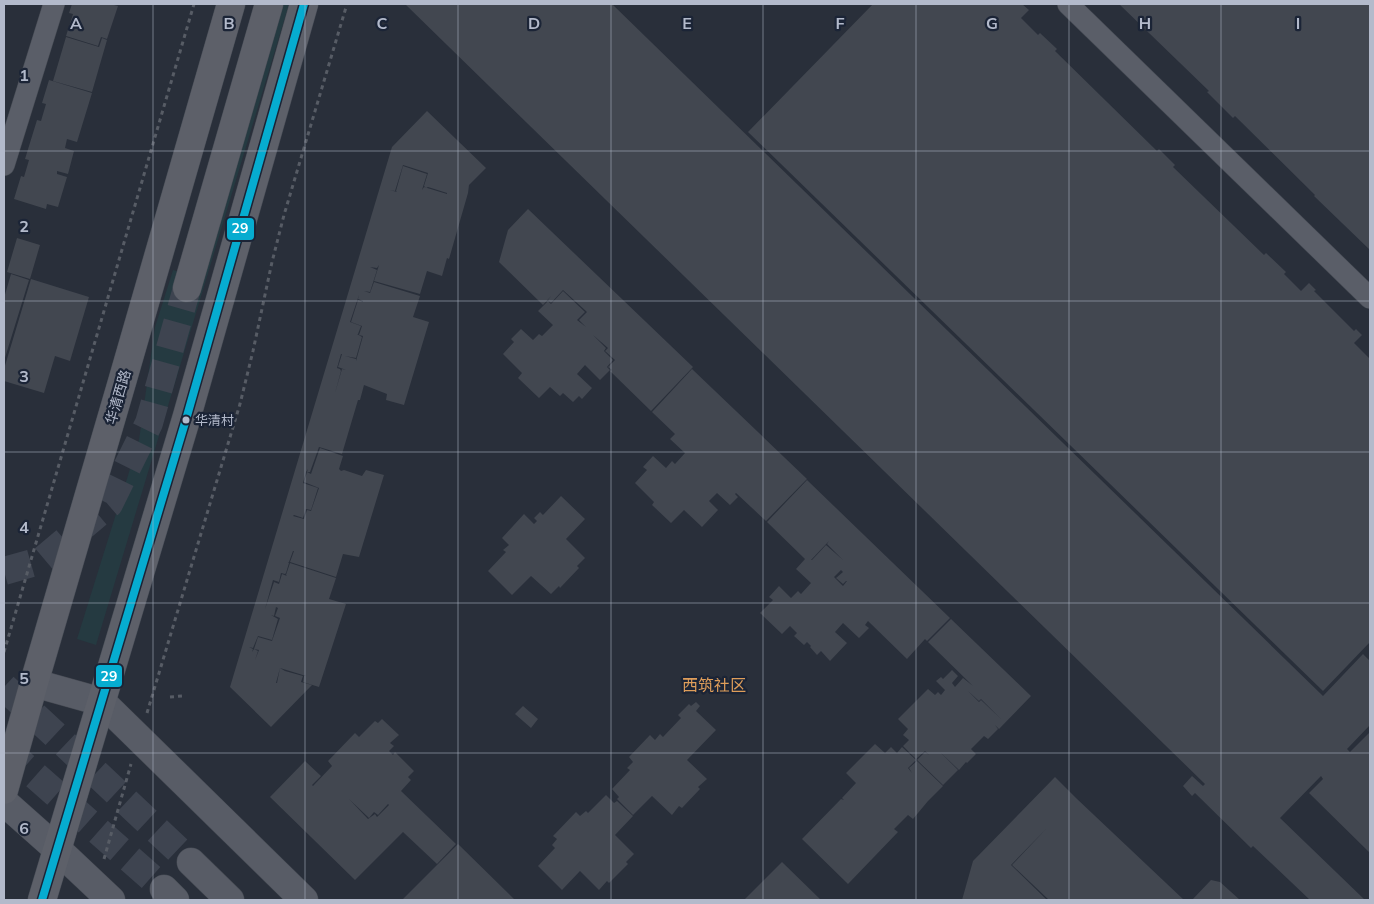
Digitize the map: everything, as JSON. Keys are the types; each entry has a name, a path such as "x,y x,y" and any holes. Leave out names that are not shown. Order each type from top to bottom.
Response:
{"main road":[{"name":"华清西路","path":"4,790 231,4"},
{"path":"187,288 269,4"},
{"path":"42,900 187,416 304,4"},
{"path":"34,683 102,702 304,900"},
{"path":"4,802 103,893"},
{"path":"191,862 230,900"}],"street":[{"path":"4,165 54,4"},
{"path":"1068,4 1370,298"}],"path":[{"path":"4,652 194,4"},
{"path":"103,893 139,739 240,404 284,215 347,4"},
{"path":"170,697 182,696"}],"shaded area":[{"path":"280,4 289,4 96,645 77,639 139,440 155,327 173,270 199,278"}],"building":[{"path":"72,4 110,4 118,6 107,39 101,37 98,46 66,36 73,14 69,13"},
{"path":"405,4 612,4 1323,696 1363,654 1370,661 1370,725 1347,749 1350,752 1370,732 1370,853 1309,793 1323,779 1321,776 1280,818 1365,900 1310,900 1253,846 1251,848 1195,793 1192,796 1183,786 1192,776 1203,786 1205,784"},
{"path":"873,4 1022,4 1029,10 1021,18 1038,35 1040,33 1057,49 1055,51 1157,151 1159,149 1175,165 1173,167 1264,255 1266,253 1286,272 1284,274 1301,291 1309,283 1316,290 1314,291 1354,331 1356,329 1362,335 1354,343 1370,359 1370,642 1323,691 748,132"},
{"path":"1119,4 1370,4 1370,250 1235,116 1233,118 1207,92 1209,91"},
{"path":"66,37 99,47 102,38 107,40 92,92 53,81"},
{"path":"49,80 92,93 77,142 67,139 65,148 74,151 68,174 57,171 57,174 67,177 58,207 47,204 46,209 14,199 21,176 24,177 29,160 25,159 37,120 41,121 46,104 42,103"},
{"path":"427,111 486,168 469,185 449,259 447,258 442,276 427,271 420,294 374,281 379,265 377,268 370,267 377,270 370,292 364,291 370,293 374,282 420,296 413,317 429,322 404,405 386,400 387,394 364,385 342,454 319,447 310,472 307,472 311,474 320,448 343,456 339,469 341,471 344,470 362,476 366,470 384,475 359,557 343,554 336,577 290,562 293,551 286,573 281,573 279,582 273,580 265,609 274,582 279,584 282,574 287,576 290,563 336,578 329,599 346,604 319,687 303,682 304,676 306,676 280,668 303,676 301,682 312,685 271,727 230,687 392,147","holes":["403,165 428,173 422,190 427,174 403,166 397,192 390,190 395,191","426,188 447,193 447,194","359,295 358,299 363,302 358,300 351,322 362,326 359,335 363,336 356,361 356,359 345,356 356,358 362,337 357,334 361,326 350,322","342,354 338,367 346,370 342,369 335,393 340,369 337,368","308,469 304,482 319,488 311,511 307,510 304,519 293,516 303,518 306,509 311,510 318,488 303,483","276,607 278,608 275,616 280,618 272,641 258,637 252,652 253,649 249,647 253,648 258,636 272,640 278,619 271,615 274,616"]},
{"path":"528,209 693,367 651,411 610,371 612,370 608,367 615,360 605,351 608,348 593,335 606,348 604,351 613,360 607,367 610,370 600,380 585,365 577,374 592,388 582,399 579,396 573,402 563,393 560,396 550,387 539,398 518,378 522,373 503,354 514,342 511,339 521,329 533,340 539,334 542,336 553,325 538,311 548,301 551,304 563,291 585,312 577,320 586,327 579,320 587,312 563,290 551,303 548,300 551,296 543,305 499,262 508,230"},
{"path":"17,238 40,245 30,279 7,272"},
{"path":"11,274 29,280 4,361 4,298"},
{"path":"31,279 89,297 70,361 55,356 44,393 4,381 4,369"},
{"path":"692,369 807,479 766,521 736,493 738,497 730,505 717,493 709,501 718,510 702,527 684,510 671,523 652,505 654,502 635,483 647,470 643,467 653,456 666,468 672,461 675,464 685,453 670,439 675,434 652,412"},
{"path":"807,480 950,618 927,641 925,639 907,659 868,621 865,625 869,628 859,638 843,623 835,632 847,643 830,661 821,651 817,655 807,642 804,645 794,636 797,633 790,626 782,634 760,613 773,600 769,597 779,586 791,598 798,591 801,594 811,583 796,569 805,559 767,522","holes":["829,541 827,544 843,560 826,545 811,560","841,570 843,572 836,578 843,584 847,581 843,586 834,577"]},
{"path":"561,496 585,519 566,539 585,558 577,566 579,568 560,588 559,586 551,594 531,576 512,595 488,571 506,552 503,550 509,545 502,538 524,514 534,524 537,521 534,518 540,512 543,515"},
{"path":"951,619 1031,696 999,729 995,725 998,729 988,739 984,736 971,749 976,754 959,770 940,752 958,770 943,785 917,760 925,752 929,755 925,751 916,759 903,746 909,740 903,735 908,729 898,719 928,689 935,695 938,692 941,695 945,690 936,681 941,677 943,679 952,670 958,676 952,683 955,687 963,678 973,686 928,642","holes":["968,691 979,701 981,699 1001,719 981,700 979,702"]},
{"path":"696,702 700,706 696,711 716,730 687,760 707,779 698,787 700,789 682,808 679,806 672,815 652,796 633,815 617,799 619,797 612,789 630,770 627,768 633,762 629,757 650,735 655,740 660,734 663,737 681,718 678,715 689,704 691,706"},
{"path":"523,706 538,719 531,728 515,714"},
{"path":"382,719 399,735 390,743 394,746 389,751 393,755 395,752 414,771 408,777 411,780 401,791 456,844 437,864 403,832 355,880 270,797 305,761 321,776 313,786 332,766 328,761 355,733 359,737 375,721 378,723","holes":["349,799 369,818 374,812 378,815 389,805 377,817 375,814 368,819"]},
{"path":"875,744 885,753 891,747 897,753 902,747 916,760 908,768 912,773 909,768 917,761 943,786 913,819 908,815 894,829 898,832 848,884 802,839 841,799 844,800 842,798 856,783 846,773"},
{"path":"1055,777 1184,900 1049,900 1012,865 1047,828 1011,865 1047,900 962,900 973,861"},
{"path":"606,795 614,803 617,801 633,816 615,835 634,854 626,862 628,864 599,890 580,871 562,890 538,866 555,848 552,845 557,839 553,836 576,812 580,816 586,811 588,813"},
{"path":"458,844 515,900 402,900"},
{"path":"782,862 821,900 744,900"},
{"path":"1211,880 1220,882 1240,900 1192,900"}],"tunnel":[{"path":"4,571 43,560 109,504 149,423 187,288"},
{"path":"4,687 191,862"},
{"path":"4,748 164,889"}],"transit line":[{"name":"29","path":"42,900 187,416 304,4"}],"place":[{"name":"华清村","path":"186,420"}],"district":[{"name":"西筑社区","path":"714,685"}]}
